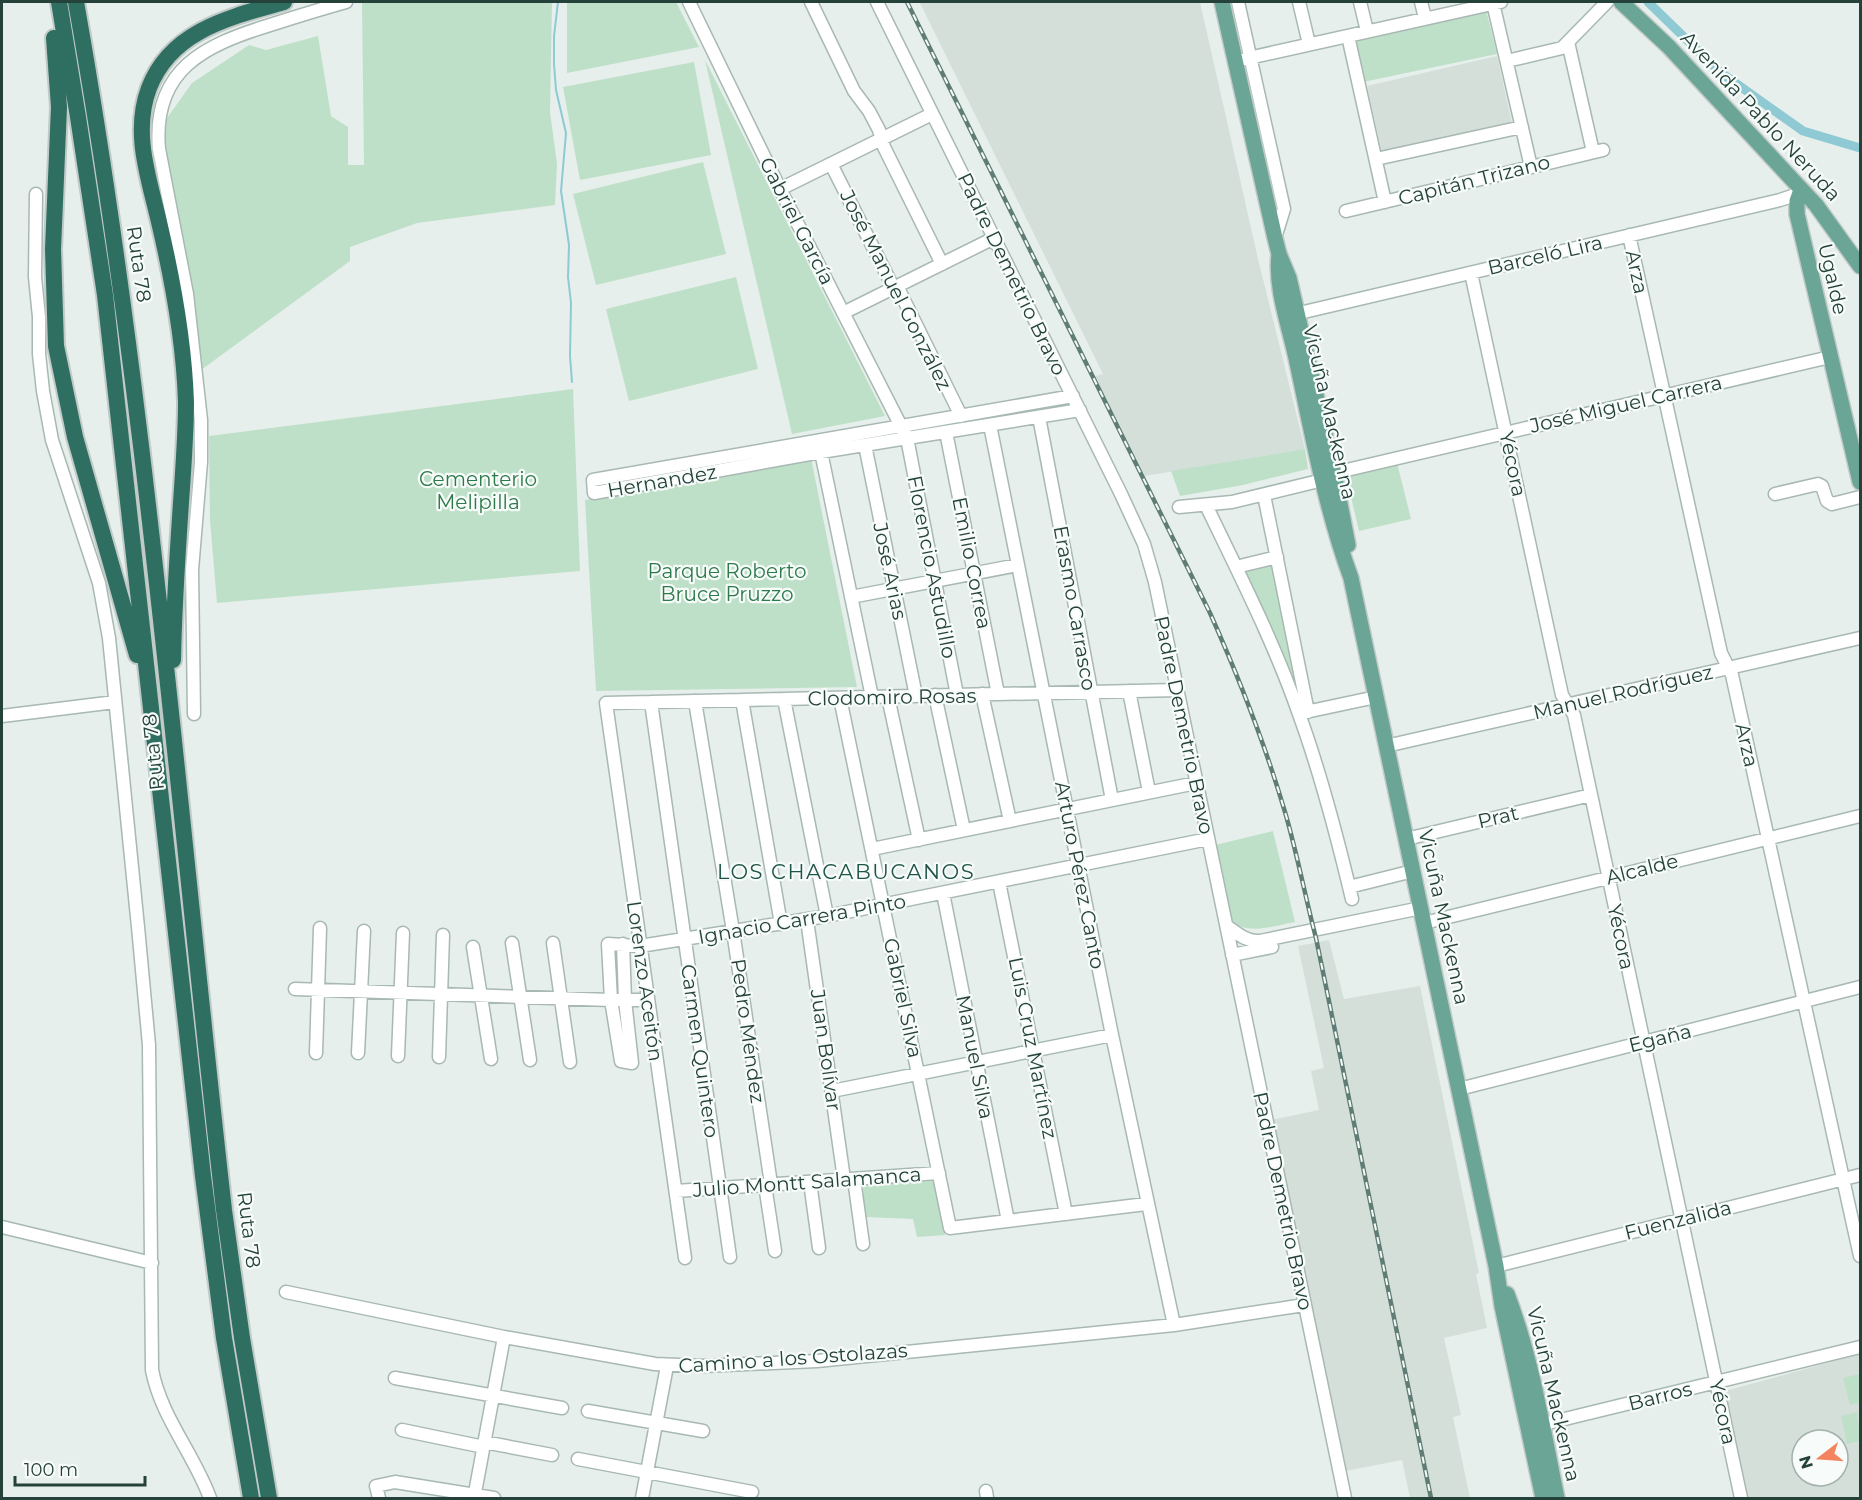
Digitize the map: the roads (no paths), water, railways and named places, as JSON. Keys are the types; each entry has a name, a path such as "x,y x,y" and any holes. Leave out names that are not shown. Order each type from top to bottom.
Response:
{"highway":[{"path":"48,2 55,40 59,87 53,249 54,321 59,363 75,437 128,618 155,739"},
{"name":"Ruta 78","path":"59,2 105,295 210,1230 230,1373 251,1498"},
{"name":"Ruta 78","path":"76,2 98,125 121,285 226,1220 242,1338 269,1498"},
{"path":"175,757 173,646 186,427 184,377 174,289 143,154 141,136 143,110 149,88 158,71 170,54 187,38 214,23 285,2"}],"main road":[{"name":"Vicuña Mackenna","path":"1222,2 1243,59 1275,238 1289,278 1292,315 1328,476 1348,542 1351,578 1496,1266 1522,1335 1543,1498"},
{"name":"Avenida Pablo Neruda","path":"1621,2 1669,47 1801,190 1827,219 1860,266"},
{"name":"Ugalde","path":"1801,190 1797,201 1797,214 1860,480"},
{"name":"Vicuña Mackenna","path":"1535,1426 1557,1498"}],"street":[{"path":"194,714 192,570 201,462 201,420 187,294 159,149 159,120 164,101 175,78 186,65 216,43 238,34 346,2"},
{"name":"Gabriel García","path":"689,2 780,189 905,432"},
{"path":"811,2 854,91 869,111 942,264"},
{"name":"Padre Demetrio Bravo","path":"877,2 1080,410 1144,544 1155,582 1228,927 1345,1498"},
{"name":"Vicuña Mackenna","path":"1238,2 1243,59 1284,209 1275,238"},
{"path":"1299,2 1309,44"},
{"path":"1360,2 1367,32"},
{"path":"1421,2 1425,18"},
{"path":"1243,59 1497,2 1507,61 1532,167"},
{"path":"1507,61 1562,48 1607,2"},
{"path":"1348,36 1385,202"},
{"name":"Capitán Trizano","path":"1346,211 1598,151 1568,42"},
{"path":"780,189 932,114"},
{"path":"1376,159 1522,127"},
{"name":"José Manuel González","path":"831,164 891,283 900,292 961,416"},
{"name":"Barceló Lira","path":"1292,315 1780,200 1801,190"},
{"path":"36,194 35,277 43,391 52,440 99,584 109,638 149,1045 151,1361 154,1378 166,1411 210,1498"},
{"name":"Arza","path":"1629,236 1720,653 1732,675 1860,1256"},
{"path":"843,313 994,238"},
{"name":"Yécora","path":"1471,273 1562,695 1574,715 1741,1498"},
{"name":"José Miguel Carrera","path":"1179,507 1264,495 1328,476 1830,357"},
{"name":"Hernandez","path":"1073,396 961,416 905,432 865,445 594,493 593,480 905,432 946,432 1080,410"},
{"name":"Erasmo Carrasco","path":"1039,417 1112,800"},
{"name":"Arturo Pérez Canto","path":"990,425 1146,1204 1174,1325"},
{"name":"Florencio Astudillo","path":"905,432 957,695"},
{"name":"Emilio Correa","path":"946,432 998,694"},
{"name":"José Arias","path":"865,445 916,696"},
{"path":"821,452 873,697"},
{"path":"1775,494 1818,484 1822,486 1827,501 1832,504 1860,497"},
{"path":"1264,495 1304,713 1350,893 1413,871"},
{"path":"1206,505 1304,713"},
{"path":"1236,567 1277,556"},
{"path":"851,597 1018,565"},
{"name":"Manuel Rodríguez","path":"1386,747 1860,638"},
{"name":"Clodomiro Rosas","path":"606,704 1177,690"},
{"path":"1129,691 1149,792"},
{"path":"982,694 1010,821"},
{"path":"935,695 964,830"},
{"path":"888,697 919,840"},
{"path":"1304,713 1376,697"},
{"name":"Gabriel Silva","path":"840,698 950,1228 1008,1221"},
{"path":"784,699 827,916"},
{"path":"742,700 781,924"},
{"name":"Pedro Méndez","path":"695,701 733,931 775,1251"},
{"path":"2,716 115,702"},
{"name":"Carmen Quintero","path":"651,702 730,1257"},
{"name":"Lorenzo Aceitón","path":"606,704 685,1258"},
{"path":"872,849 1196,783"},
{"name":"Prat","path":"1406,839 1591,795"},
{"name":"Alcalde","path":"1232,955 1608,877 1860,816"},
{"name":"Ignacio Carrera Pinto","path":"611,1000 608,944 640,946 807,920 1208,839"},
{"name":"Luis Cruz Martínez","path":"999,882 1066,1214"},
{"name":"Manuel Silva","path":"942,893 1008,1221"},
{"name":"Alcalde","path":"1228,927 1250,940 1260,941 1422,915"},
{"name":"Juan Bolívar","path":"807,920 832,1091 863,1244"},
{"path":"316,1053 320,928"},
{"path":"358,1053 364,931"},
{"path":"398,1056 403,933"},
{"path":"439,1057 443,935"},
{"path":"512,943 530,1060"},
{"path":"554,943 570,1062"},
{"path":"611,1000 621,1061 632,1063 623,944"},
{"path":"473,947 491,1059"},
{"name":"Egaña","path":"1459,1089 1860,987"},
{"path":"295,989 648,1000"},
{"path":"832,1091 1112,1035"},
{"name":"Julio Montt Salamanca","path":"676,1191 939,1173"},
{"name":"Fuenzalida","path":"1496,1266 1860,1174"},
{"path":"810,1182 819,1248"},
{"path":"1008,1221 1146,1204"},
{"path":"2,1227 152,1263"},
{"name":"Camino a los Ostolazas","path":"286,1292 504,1337 667,1366 817,1361 1174,1325 1304,1305"},
{"path":"474,1497 504,1337"},
{"name":"Barros","path":"1535,1426 1860,1347"},
{"path":"642,1498 667,1366"},
{"path":"395,1378 562,1408"},
{"path":"588,1411 703,1431"},
{"path":"402,1430 552,1455"},
{"path":"578,1459 752,1492"},
{"path":"379,1498 376,1486 395,1482 474,1497 494,1498"}],"waterway":[{"path":"558,2 554,36 554,64 556,90 566,133 561,191 569,245 572,382"},
{"path":"1648,2 1720,72 1803,131 1860,148"}],"railway":[{"path":"907,2 1210,613 1269,761 1289,827 1316,938 1431,1498"}],"district":[{"name":"LOS CHACABUCANOS","path":"846,871"}],"park label":[{"name":"Cementerio Melipilla","path":"478,490"},
{"name":"Parque Roberto Bruce Pruzzo","path":"727,582"}]}
